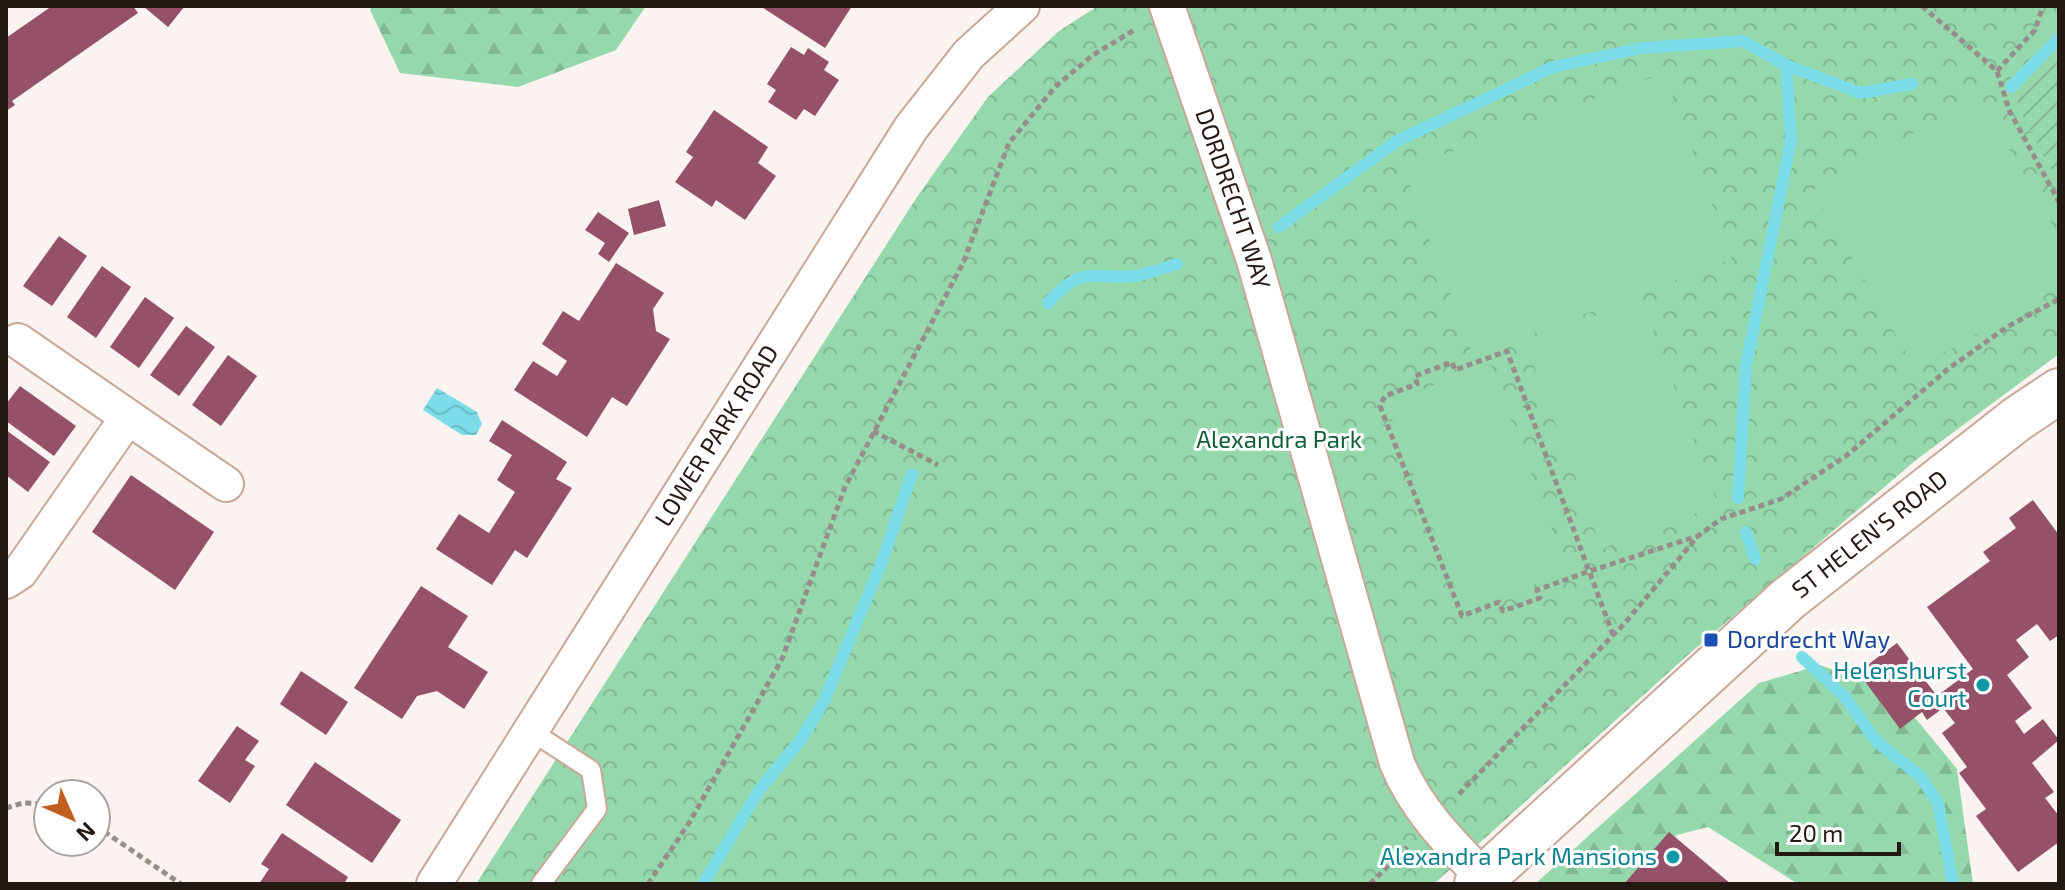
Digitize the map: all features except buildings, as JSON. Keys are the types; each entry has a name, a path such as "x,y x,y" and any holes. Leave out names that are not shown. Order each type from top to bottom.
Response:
{"main road":[{"name":"ST HELEN'S ROAD","path":"1480,881 1788,599 2017,419 2059,391"}],"street":[{"name":"LOWER PARK ROAD","path":"434,884 911,128 969,54 1022,6"},
{"name":"DORDRECHT WAY","path":"1168,8 1254,260 1397,763 1409,791 1480,881"},
{"path":"18,341 226,484"},
{"path":"6,581 20,572 128,417"}],"lane":[{"path":"531,731 591,770 597,809 541,884"}],"path":[{"path":"1922,6 1997,72 2009,110 2059,202"},
{"path":"1997,72 2035,30 2043,6"},
{"path":"648,884 689,823 782,659 845,487 963,263 1009,143 1056,86 1084,62 1168,8"},
{"path":"1370,884 1613,635 1698,536 1721,519 1781,499 1846,456 1948,369 2007,327 2059,299"},
{"path":"1613,635 1590,571 1507,351 1455,370 1452,362 1415,376 1417,384 1385,396 1380,406 1462,616 1499,602 1503,611 1540,598 1537,590 1590,571 1698,536"},
{"path":"873,431 938,465"},
{"path":"6,808 32,803"},
{"path":"112,837 181,884"}],"green space":[{"path":"372,6 646,6 616,50 518,87 400,73 370,10"},
{"name":"Alexandra Park","path":"1098,6 2059,6 2059,354 1916,460 1689,654 1434,884 476,884 917,197 988,97 1059,31"},
{"path":"2059,54 2059,184 2023,116 2014,91"},
{"path":"1664,73 1732,259 1473,356 1404,169"},
{"path":"1979,96 2059,237 2059,287 1915,369 1813,190"},
{"path":"1641,298 1718,505 1602,549 1525,342"},
{"path":"1490,364 1568,572 1464,611 1386,403"},
{"path":"1820,665 1894,692 1957,769 1973,884 1798,884 1708,827 1677,835 1631,884 1535,884 1759,683"}],"water":[{"path":"437,388 477,412 482,424 476,435 462,435 423,410"}],"waterway":[{"path":"2011,87 2059,38"},
{"path":"1279,227 1397,141 1553,67 1642,48 1743,41 1786,65 1860,93 1912,84"},
{"path":"1738,498 1746,366 1791,140 1786,65"},
{"path":"1048,303 1079,278 1134,276 1177,264"},
{"path":"703,884 759,790 800,741 824,701 881,564 912,474"},
{"path":"1746,532 1755,559"},
{"path":"1802,657 1845,697 1876,741 1921,777 1938,803 1953,884"}],"place":[{"name":"Dordrecht Way","path":"1711,640"},
{"name":"Helenshurst Court","path":"1983,685"},
{"name":"Alexandra Park Mansions","path":"1673,857"}]}
